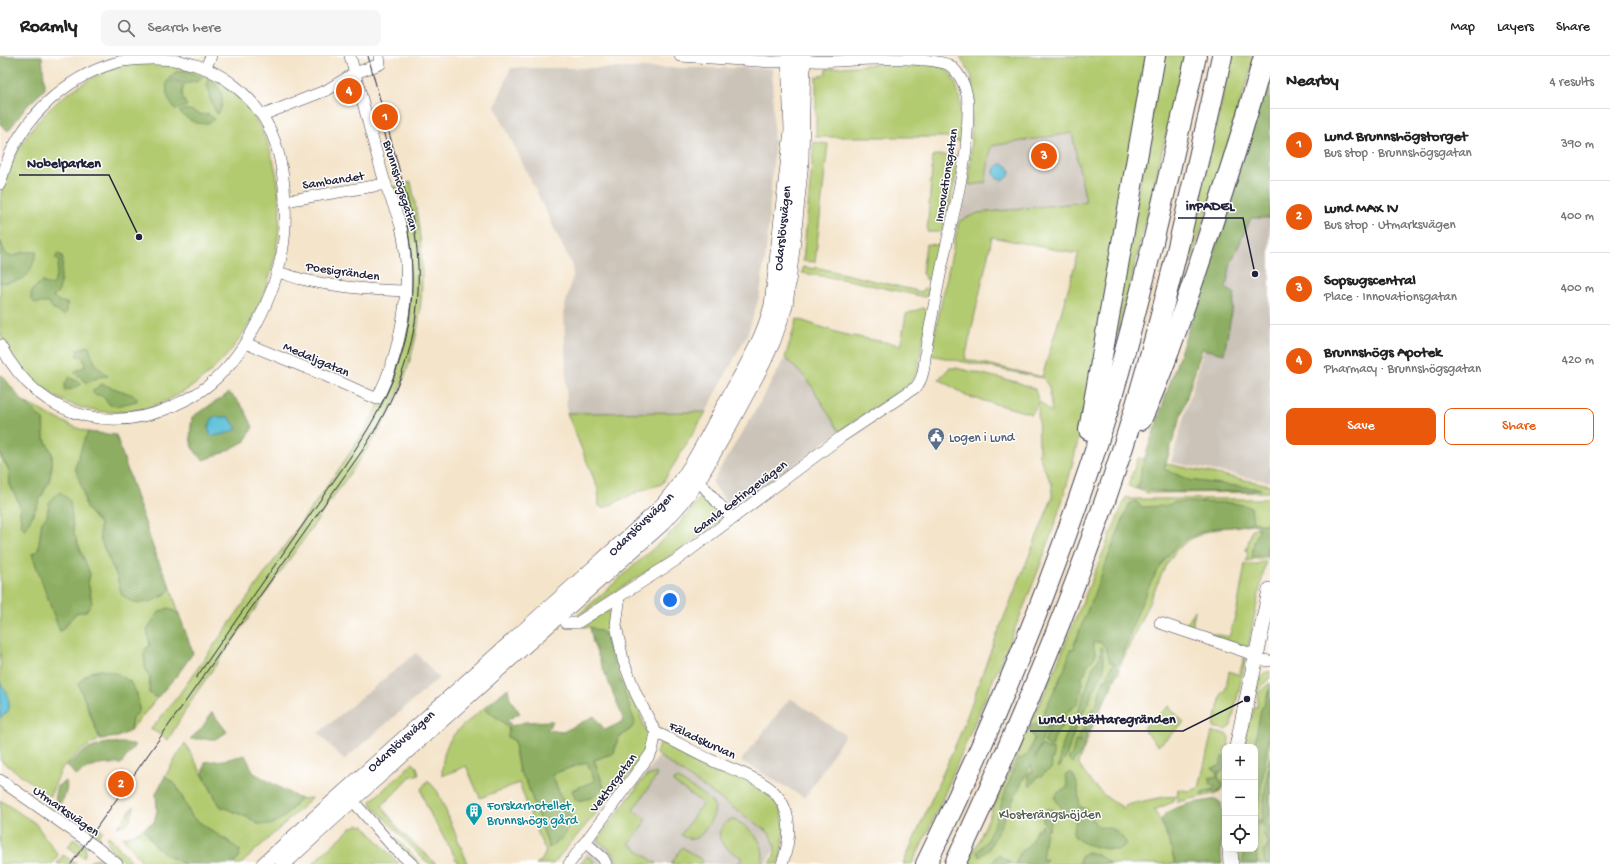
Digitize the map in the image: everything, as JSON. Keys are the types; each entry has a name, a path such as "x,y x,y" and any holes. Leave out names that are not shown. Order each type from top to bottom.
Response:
{"highway":[{"path":"1072,519 1108,331 1155,56"},
{"path":"926,864 969,776 997,713 1044,597 1072,519 1108,410 1137,307 1196,56"},
{"path":"955,864 997,775 1068,605 1123,446 1162,311 1222,56"},
{"path":"1106,496 1155,391 1250,108 1264,56"}],"main road":[{"name":"Odarslövsvägen","path":"264,864 348,796 663,523 686,498 693,477 763,364 773,341 784,306 791,263 801,161 796,58"},
{"path":"1238,744 1270,590"},
{"name":"Odarslövsvägen","path":"283,864 348,796"},
{"path":"1230,852 1231,864"}],"street":[{"path":"206,67 211,56"},
{"name":"Brunnshögsgatan","path":"350,56 386,184 402,230 405,255 405,291 401,332 387,380 377,399"},
{"name":"Innovationsgatan","path":"680,56 796,58 825,61 906,57 933,58 949,65 960,76 963,83 968,108 966,148 955,212 948,238 924,357 922,378"},
{"path":"0,184 5,153 52,98 65,86 107,65 138,57 166,57 194,62 206,67 240,90 263,115 279,154 285,201 286,225 277,272 266,304 245,343 232,362 209,384 193,396 159,412 123,420 96,418 81,415 62,408 48,400 22,378 8,360 0,345"},
{"path":"263,115 327,90 380,60"},
{"name":"Sambandet","path":"285,201 386,184"},
{"name":"Poesigränden","path":"277,272 301,279 341,286 405,291"},
{"name":"Medaljgatan","path":"245,343 326,376 377,399"},
{"name":"Gamla Getingevägen","path":"566,623 578,626 617,598 678,559 841,437 916,387 922,378"},
{"path":"693,477 733,519"},
{"name":"Fäladskurvan","path":"617,598 619,603 616,626 623,660 636,694 656,733 669,738 692,752 750,777 771,789 783,805 789,825 788,844 782,864"},
{"path":"1160,623 1270,661"},
{"name":"Vektorgatan","path":"569,864 649,756 652,751 656,733"},
{"name":"Utmarksvägen","path":"0,780 96,847 117,864"},
{"path":"348,796 394,847 412,864"},
{"path":"585,842 603,858 606,864"}],"shaded area":[{"path":"511,68 772,68 774,150 767,243 760,294 748,333 706,412 567,413 564,310 573,276 572,266 495,106"},
{"path":"1072,133 1086,202 978,213 959,221 969,185 985,183 991,146"},
{"path":"1270,153 1270,482 1171,462 1240,225"},
{"path":"785,358 808,380 839,431 740,506 729,506 712,482"},
{"path":"416,653 439,678 344,760 318,733"},
{"path":"790,698 845,735 805,798 741,761"},
{"path":"659,756 782,835 766,864 579,864"}],"green space":[{"path":"0,56 42,56 45,89 27,106 8,131 0,124"},
{"path":"960,56 1150,56 1124,210 1095,364 1072,466 1054,528 1031,589 939,806 912,864 903,864 962,730 992,647 1052,499 1052,484 1039,456 1038,402 1032,414 966,396 939,379 949,368 956,368 1017,382 1035,389 1038,400 1052,413 1049,387 1043,378 930,355 959,221 978,213 1086,202 1072,133 991,146 985,183 969,185 972,77","holes":["992,237 1072,253 1079,252 1042,377 965,359"]},
{"path":"1162,56 1185,56 1128,294 1103,389"},
{"path":"1232,56 1255,56 1155,376 1213,139"},
{"path":"129,62 168,63 189,68 222,84 244,103 256,120 273,160 280,203 277,248 264,292 244,332 216,366 182,393 141,409 103,412 67,403 38,385 24,372 2,339 0,331 0,200 4,181 18,150 42,117 57,102 90,79"},
{"path":"886,63 939,66 944,68 950,74 955,82 960,102 962,141 955,141 954,137 816,137 816,77 826,74 826,69"},
{"path":"1270,63 1270,218 1251,218 1231,263 1226,288 1235,294 1224,354 1202,349 1164,469 1189,480 1261,489 1252,491 1179,492 1136,488 1140,481 1141,469 1219,238 1262,90 1267,84"},
{"path":"184,70 203,77 199,81 185,84 169,78 176,72"},
{"path":"208,79 217,86 222,94 222,104 218,114 209,98 210,93 207,85"},
{"path":"168,80 184,86 182,96 187,106 176,110 173,107 169,100 166,88"},
{"path":"183,110 190,110 205,115 209,114 214,119 210,122 201,124 196,123 179,112"},
{"path":"814,142 828,144 815,262 803,261"},
{"path":"933,155 961,156 943,230 941,232 927,232"},
{"path":"411,182 421,249 422,281 420,313 414,344 405,374 393,405 376,436 192,699 168,740 151,729 178,696 339,469 364,432 389,383 409,300 391,188"},
{"path":"0,240 5,252 9,256 14,256 24,252 37,252 32,267 26,276 16,281 0,283"},
{"path":"926,244 939,245 933,280 925,279 925,274 922,274"},
{"path":"58,254 62,256 63,261 59,291 53,297 61,302 67,303 67,312 64,315 53,309 49,303 35,303 31,299 32,291 39,284 42,282 51,285 53,284 59,261 56,259"},
{"path":"803,267 815,269 815,267 922,292 924,288 932,291 924,297 853,281 802,273"},
{"path":"923,308 928,312 917,373 909,384 839,431 808,380 785,358 797,319 842,334 901,345 906,314"},
{"path":"89,346 96,363 108,376 99,377 87,383 74,372 85,366 83,357 76,356 78,352 77,349"},
{"path":"0,375 3,376 19,397 43,420 44,438 52,453 52,466 49,481 25,530 21,524 19,503 10,485 9,470 0,453"},
{"path":"69,377 82,384 73,389 64,390 65,384"},
{"path":"102,384 133,395 136,397 137,401 116,406 110,405 102,396 94,394 92,391"},
{"path":"229,393 240,404 253,427 245,441 223,453 203,460 192,446 190,436 192,417"},
{"path":"26,403 70,425 88,432 75,467 83,491 86,508 100,524 100,539 117,577 122,595 163,597 171,588 179,614 168,608 150,646 146,648 144,655 145,667 150,679 149,693 157,698 130,731 132,719 139,711 137,693 132,688 130,681 90,672 78,683 100,739 82,750 62,768 50,796 0,760 0,453 9,470 10,485 19,503 21,524 25,530 49,481 52,466 52,453 44,438 43,420","holes":["49,503 71,520 74,534 90,574 88,583 91,595 86,611 76,613 60,632 32,554 38,551 42,521 47,516"]},
{"path":"706,412 662,484 639,491 604,508 599,506 598,489 567,413"},
{"path":"88,432 116,435 156,556 171,588 159,598 149,602 138,603 129,600 122,595 117,577 100,539 100,524 86,508 83,491 75,467"},
{"path":"1138,458 1270,485 1270,492 1148,493 1128,486"},
{"path":"60,492 70,501 74,534 90,574 88,583 92,603 86,611 76,613 60,632 32,554 38,551 42,521 47,516 49,503 54,496"},
{"path":"704,496 721,515 721,521 686,546 595,605 578,618 576,617 674,530 701,497"},
{"name":"Klosterängshöjden","path":"1126,497 1131,499 1270,499 1270,524 1236,526 1212,530 1191,539 1175,552 1166,565 1096,718 1078,763 1086,776 1097,788 1109,799 1122,806 1122,808 1125,808 1126,805 1163,797 1176,796 1171,803 1154,810 1167,836 1175,864 966,864 978,842 1053,673"},
{"path":"1136,501 1141,507 1165,506 1175,502 1233,503 1251,507 1253,521 1262,525 1270,522 1270,541 1266,555 1252,557 1254,542 1259,530 1252,522 1240,526 1210,529 1184,540 1179,544 1158,570 1143,600 1119,664 1115,664 1120,671 1100,710 1101,719 1092,725 1088,733 1083,725 1097,703 1103,681 1108,678 1107,674 1114,663 1110,662 1106,649 1101,642 1092,643 1096,653 1095,657 1087,666 1085,673 1082,675 1081,694 1077,704 1065,715 1067,720 1063,722 1054,738 1053,745 1049,746 1044,743 1051,723 1051,718 1044,723 1041,718 1065,668 1070,650 1075,648 1074,645 1129,504"},
{"path":"1268,525 1270,526 1268,557 1246,561 1248,553 1246,551 1252,529"},
{"path":"1266,560 1248,647 1186,629 1187,623 1195,610 1192,629 1229,637 1237,610 1245,564 1257,564"},
{"path":"168,608 179,614 193,653 178,674 157,698 149,693 150,679 145,667 144,655 146,648 150,646 147,630 159,612"},
{"path":"606,611 610,611 612,638 616,652 648,736 648,750 553,864 536,864 542,860 546,851 519,783 480,798 466,766 442,776 445,752 448,743 459,729 484,708 504,723 509,730 508,737 515,741 519,771 527,783 549,848 560,794 552,774 587,762 595,781 572,790 604,787 594,760 614,753 618,738 632,728 590,627 582,627"},
{"path":"590,627 603,632 635,722 632,728 618,738 614,753 594,760 604,787 592,798 576,801 572,790 595,781 587,762 552,774 559,793 572,816 563,838 549,848 527,783 519,771 515,741 508,737 509,729 504,723 484,708 508,688 510,699 520,713 507,720 512,726 525,722 553,721 547,730 563,732 594,716 605,730 624,721 593,643"},
{"path":"1101,647 1103,648 1104,671 1076,726 1066,757 1059,768 1060,752 1070,724 1077,713 1085,693 1093,667 1100,657"},
{"path":"1244,658 1246,658 1231,726 1226,730 1213,727 1222,692 1225,692 1229,671 1239,675"},
{"path":"101,670 124,677 134,687 137,694 139,711 132,719 130,731 118,737 100,739 78,683 90,672"},
{"path":"1270,671 1270,678 1255,693 1258,682 1263,674"},
{"path":"1270,683 1270,864 1236,864 1235,852 1258,852 1258,744 1244,744 1249,716 1252,717 1254,707 1257,707 1258,693"},
{"path":"1270,688 1270,728 1258,808 1258,744 1255,744 1261,709"},
{"path":"1169,706 1184,723 1158,746 1143,728"},
{"path":"212,712 227,732 216,739 190,739 202,728"},
{"path":"1049,720 1049,725 1045,731 1035,759 1042,745 1047,748 1053,748 1053,759 1050,760 1052,763 1051,769 1044,773 1041,777 1038,776 1030,787 1027,774 1033,771 1031,765 989,849 980,857 977,852 987,840 997,817 1017,760 1025,757 1030,749 1034,738 1029,730 1034,723 1045,724"},
{"path":"1084,727 1087,735 1083,748 1084,750 1072,763 1068,759 1072,754 1076,739 1080,743 1078,737"},
{"path":"1212,732 1227,734 1229,737 1228,744 1222,744 1222,789 1219,793 1177,802 1178,789 1188,791 1199,788"},
{"path":"667,742 762,787 776,801 781,810 785,831 779,864 770,864 775,848 773,840 768,832 656,754 659,744"},
{"path":"106,743 126,743 135,745 121,764 109,764 92,767 76,776 67,765 86,750"},
{"path":"185,743 220,806 249,818 258,824 283,818 300,799 312,798 241,864 232,864 239,858 229,841 210,831 192,817 176,785 165,776"},
{"path":"245,755 254,773 300,799 283,818 270,825 258,824 249,818 220,806 203,774 205,762 224,760"},
{"path":"1270,756 1270,864 1265,864 1263,851 1266,850 1268,843 1264,835 1262,822 1258,825 1258,820 1263,819 1265,790"},
{"path":"1222,757 1222,772 1218,772 1219,780 1222,781 1222,787 1218,792 1209,791 1202,795 1200,793 1214,789 1215,785 1210,784 1210,777 1217,777 1216,771 1212,768 1220,766"},
{"path":"413,763 417,767 419,774 410,777 382,806 400,831 436,864 430,864 423,859 372,805 371,801"},
{"path":"1071,772 1076,779 1080,807 1087,809 1094,822 1099,827 1115,830 1120,835 1126,844 1119,850 1093,846 1075,837 1073,832 1075,822 1074,817 1063,810 1055,798 1057,793 1067,788 1065,775"},
{"path":"656,773 656,777 633,810 645,819 645,822 629,844 657,864 618,864 614,854 599,841 600,836 645,777"},
{"path":"165,776 176,785 192,817 240,850 239,858 232,864 186,864 170,857 155,846 144,828 154,822 157,811 156,794"},
{"path":"676,778 712,802 714,805 714,813 709,824 696,838 692,839 681,835 703,803 673,782"},
{"path":"428,780 438,792 468,864 458,864 432,818 421,789"},
{"path":"66,781 66,792 61,803 56,801 55,794 57,786"},
{"path":"1216,799 1221,803 1222,864 1175,864 1169,839 1161,820 1164,815 1170,811 1194,803"},
{"path":"0,800 35,823 58,855 52,864 0,864"},
{"path":"366,805 370,812 421,864 417,864 396,844 364,806"},
{"path":"134,806 130,820 117,827"},
{"name":"Klosterängshöjden","path":"1047,808 1050,810 1052,809 1054,812 1050,820 1049,830 1043,819 1043,814"},
{"path":"87,820 103,831 95,836 80,828"},
{"path":"731,820 737,821 745,826 757,838 763,853 762,864 738,864 742,858 725,846 722,842 719,834 721,829 725,823"},
{"path":"358,825 364,826 399,864 312,864 352,827"},
{"path":"1042,825 1046,830 1042,860 1047,859 1043,864 1016,864 1019,855 1030,843 1037,829 1040,829"},
{"path":"144,828 153,842 161,850 186,864 144,864 123,837 135,834"},
{"path":"108,836 133,864 126,864 110,849"},
{"path":"74,838 85,847 86,851 84,858 68,847"},
{"path":"682,847 703,861 701,864 671,864"},
{"path":"1087,852 1099,855 1110,864 1080,864 1079,862 1081,857"},
{"path":"1243,852 1257,852 1257,864 1243,864"},
{"path":"63,855 77,864 57,864"},
{"path":"998,855 1009,861 1009,864 991,864"},
{"path":"587,857 592,859 595,864 580,864"},
{"path":"98,858 111,864 92,864 89,862"}],"water":[{"path":"1002,164 1008,166 1010,172 1008,178 1002,180 996,178 994,172 996,166"},
{"path":"213,417 229,417 237,429 225,434 211,436 208,428"},
{"path":"0,682 7,696 9,708 8,711 0,718"}],"tram line":[{"path":"71,864 362,451 393,396 404,368 412,340 416,312 418,283 417,252 413,220 368,56"},
{"path":"196,678 344,467 379,409 393,379 404,347 410,312 412,274 411,253 404,211 377,108"}],"place":[{"name":"Brunnshögs Apotek","path":"349,91"},
{"name":"Lund Brunnshögstorget","path":"385,117"},
{"name":"Sopsugscentral","path":"1044,156"},
{"name":"Nobelparken","path":"139,237"},
{"name":"inPADEL","path":"1255,274"},
{"name":"Logen i Lund","path":"936,451"},
{"name":"Lund Utsättaregränden","path":"1247,699"},
{"name":"Lund MAX IV","path":"121,784"},
{"name":"Forskarhotellet, Brunnshögs gård","path":"474,826"}]}
